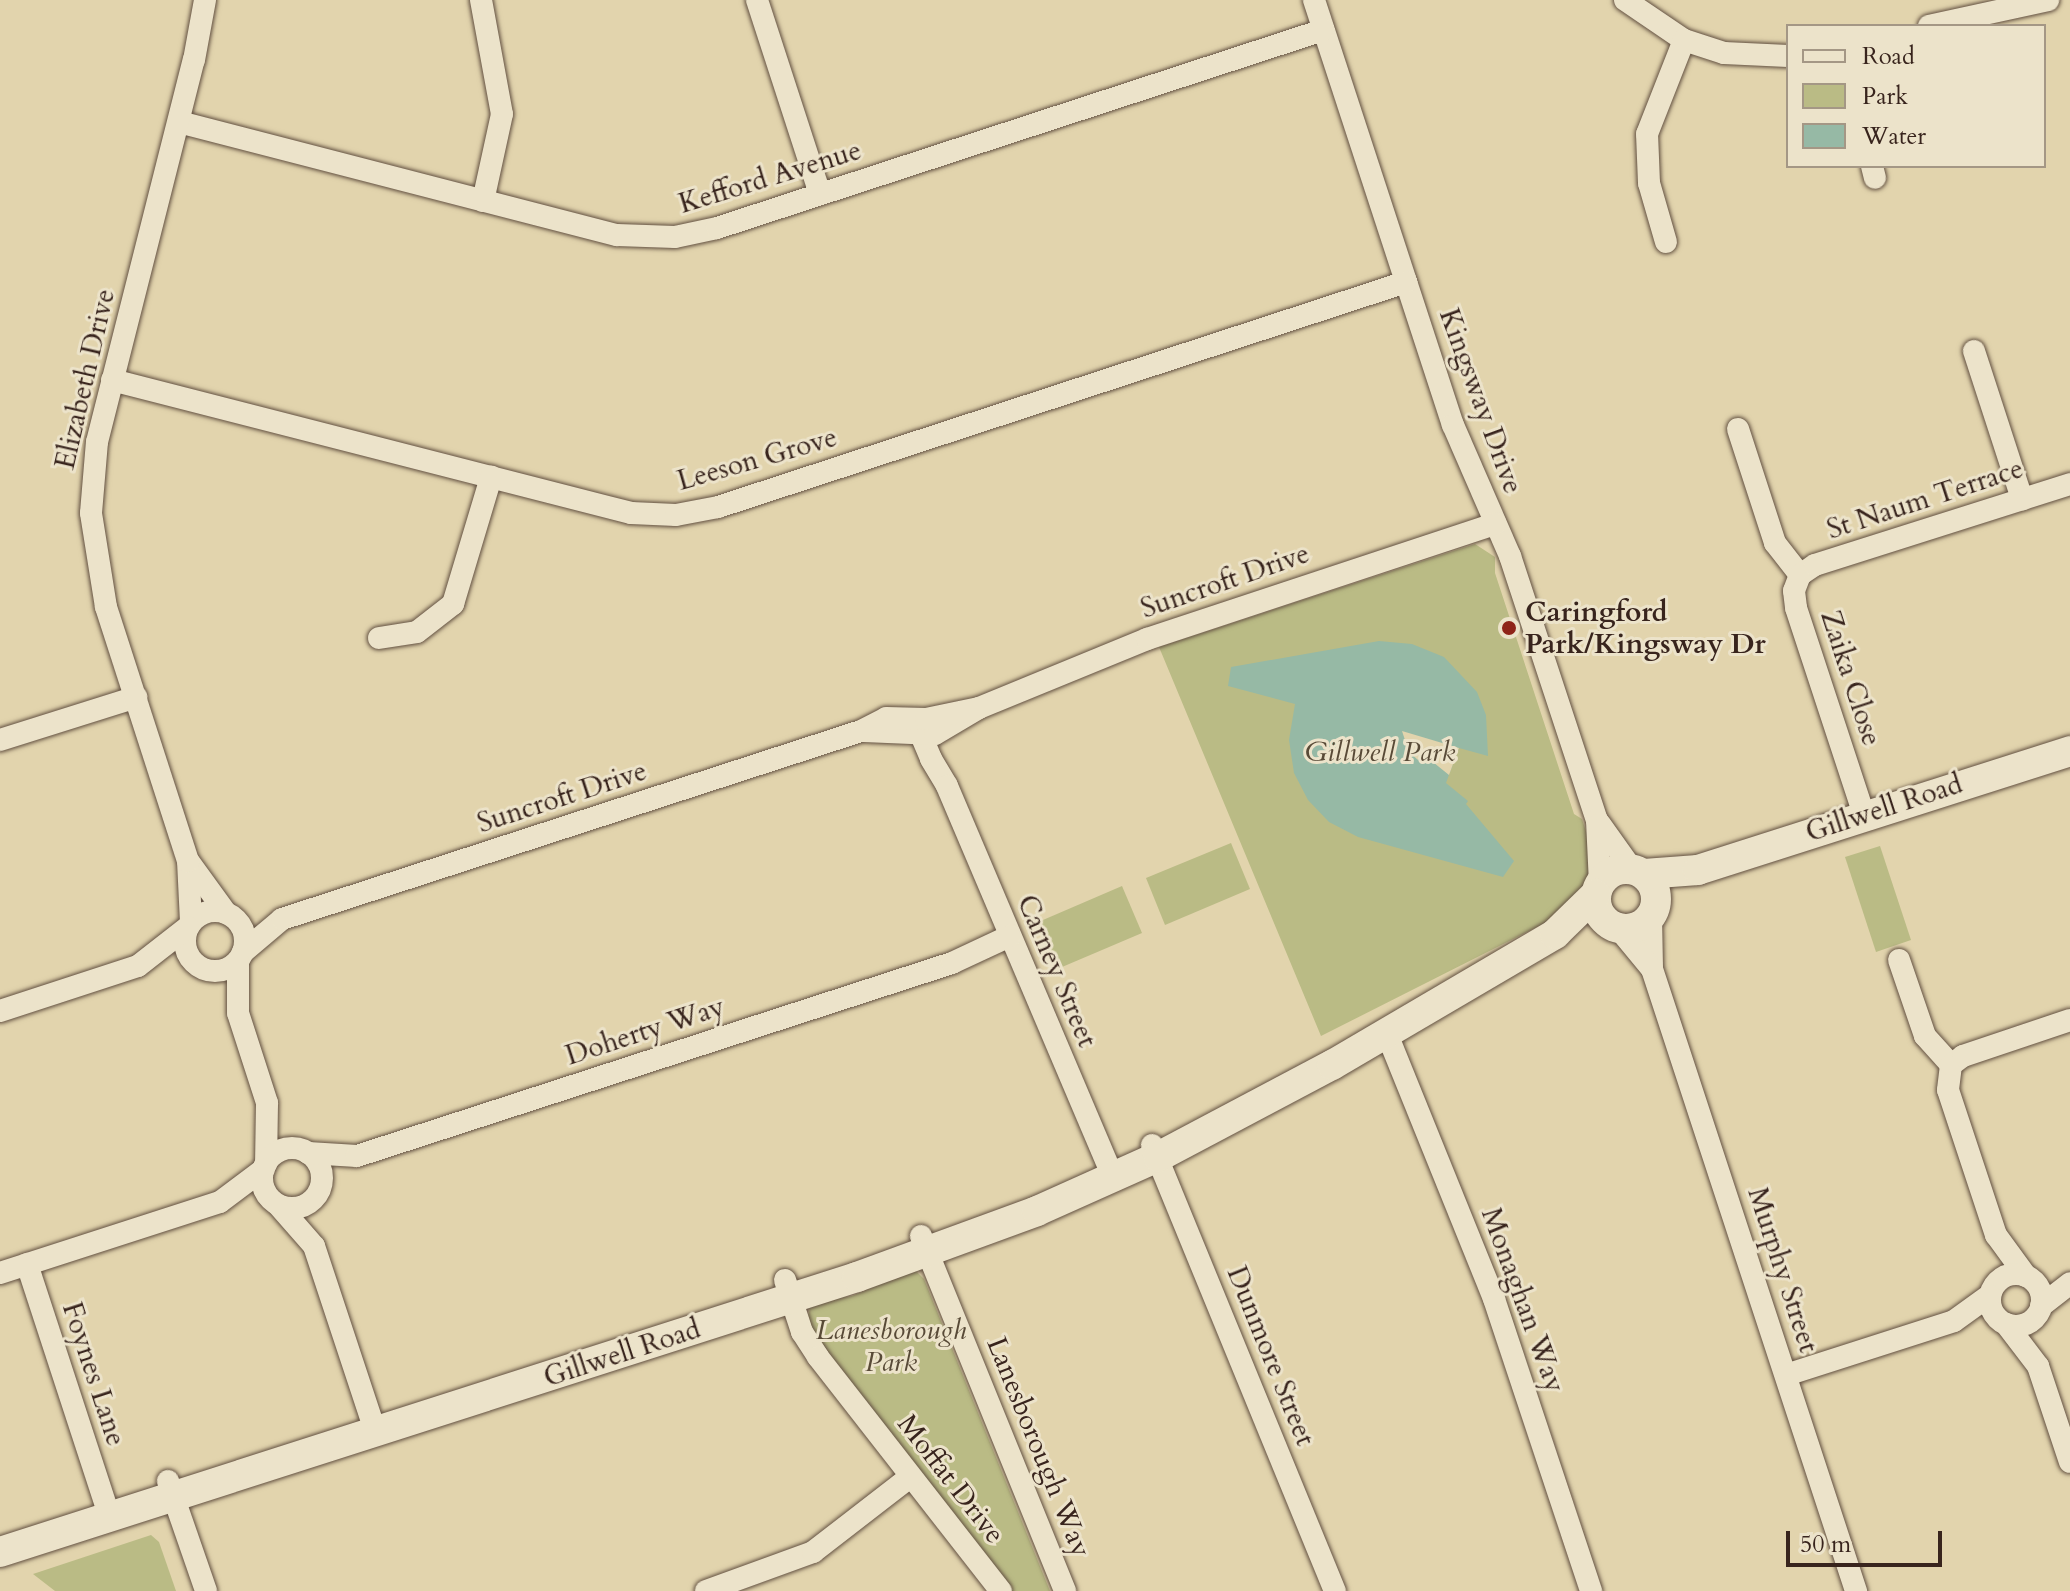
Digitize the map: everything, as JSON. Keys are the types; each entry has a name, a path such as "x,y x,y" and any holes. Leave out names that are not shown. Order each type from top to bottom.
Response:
{"street":[{"name":"Elizabeth Drive","path":"189,925 188,861 99,578 91,513 97,442 179,122 205,0"},
{"path":"481,0 502,114 483,201"},
{"path":"757,0 820,194"},
{"name":"Kingsway Drive","path":"1314,0 1453,425 1521,587 1597,820 1598,888"},
{"path":"1625,0 1684,40 1724,53 1786,56"},
{"path":"1938,24 2048,0"},
{"name":"Kefford Avenue","path":"179,122 617,235 652,238 697,233 1323,30"},
{"path":"1666,242 1649,183 1647,134 1684,40"},
{"name":"Leeson Grove","path":"112,380 631,513 697,512 1406,282"},
{"path":"1974,351 2022,499"},
{"path":"1738,429 1775,543 1800,575"},
{"path":"379,638 417,632 453,604 491,477"},
{"name":"St Naum Terrace","path":"1800,575 1815,565 2070,484"},
{"name":"Suncroft Drive","path":"229,915 282,919 861,731 927,729 1147,639 1495,524"},
{"name":"Zaika Close","path":"1800,575 1794,591 1796,608 1864,815"},
{"path":"0,740 136,697"},
{"name":"Carney Street","path":"927,729 947,786 1109,1171"},
{"name":"Gillwell Road","path":"1638,871 1698,870 2070,751"},
{"name":"Kingsway Drive","path":"1597,820 1638,871"},
{"name":"Elizabeth Drive","path":"188,861 229,915"},
{"name":"Gillwell Road","path":"1654,911 1698,870"},
{"path":"1614,871 1638,871 1655,888 1654,911 1636,928 1614,926 1599,912 1598,888 1614,871"},
{"name":"Gillwell Road","path":"0,1552 171,1490 925,1244 1109,1171 1230,1116 1387,1034 1555,934 1598,888"},
{"name":"Murphy Street","path":"1654,911 1652,969 1856,1591"},
{"path":"138,966 207,912 229,915 244,933 238,1013 267,1103 264,1188 314,1246"},
{"name":"Suncroft Drive","path":"240,956 282,919"},
{"path":"189,925 185,945 238,1013"},
{"name":"Gillwell Road","path":"1555,934 1614,926"},
{"name":"Murphy Street","path":"1614,926 1652,969"},
{"name":"Doherty Way","path":"306,1152 357,1156 1013,943"},
{"path":"0,1011 138,966 224,970 240,956"},
{"path":"1899,960 1925,1036 1951,1065"},
{"path":"2070,1020 1963,1056 1951,1065 1948,1090 1996,1235 2030,1279 2039,1310 2038,1366 2070,1462"},
{"name":"Monaghan Way","path":"1387,1034 1494,1299 1591,1591"},
{"path":"267,1103 322,1170 314,1246 373,1424"},
{"name":"Dunmore Street","path":"1155,1150 1335,1591"},
{"path":"220,1202 278,1152 306,1152"},
{"name":"Doherty Way","path":"318,1195 357,1156"},
{"path":"0,1273 220,1202 303,1207 318,1195"},
{"path":"1996,1235 1992,1290 2002,1322 2038,1366"},
{"name":"Lanesborough Way","path":"925,1244 1065,1591"},
{"name":"Foynes Lane","path":"27,1264 105,1502"},
{"path":"1954,1321 2005,1276 2070,1282"},
{"path":"1786,1375 1954,1321 2023,1325 2070,1282"},
{"name":"Moffat Drive","path":"788,1289 812,1349 1001,1591"},
{"path":"706,1591 813,1552 910,1477"},
{"path":"171,1490 206,1591"},
{"name":"Gillwell Road","path":"0,1534 105,1502 171,1490"}],"green space":[{"name":"Gillwell Park","path":"1475,544 1495,557 1495,573 1574,814 1582,819 1591,847 1589,878 1577,902 1541,925 1321,1036 1159,647"},
{"path":"1231,843 1250,889 1165,925 1146,878"},
{"path":"1880,846 1911,940 1876,952 1845,857"},
{"path":"1122,886 1142,933 1055,970 1036,923"},
{"name":"Lanesborough Park","path":"914,1269 924,1279 1050,1591 1012,1591 816,1342 807,1323 811,1302 852,1296"},
{"path":"151,1535 159,1542 176,1591 55,1591 33,1574"}],"water":[{"path":"1379,641 1412,644 1444,657 1477,692 1486,715 1488,756 1459,748 1446,783 1468,801 1466,804 1514,861 1503,877 1358,837 1329,822 1308,800 1294,773 1289,740 1295,704 1228,686 1231,667"}],"pier":[{"path":"1402,731 1459,748 1449,775 1423,754 1418,760 1409,752"}],"place":[{"name":"Caringford Park/Kingsway Dr","path":"1509,628"}]}
